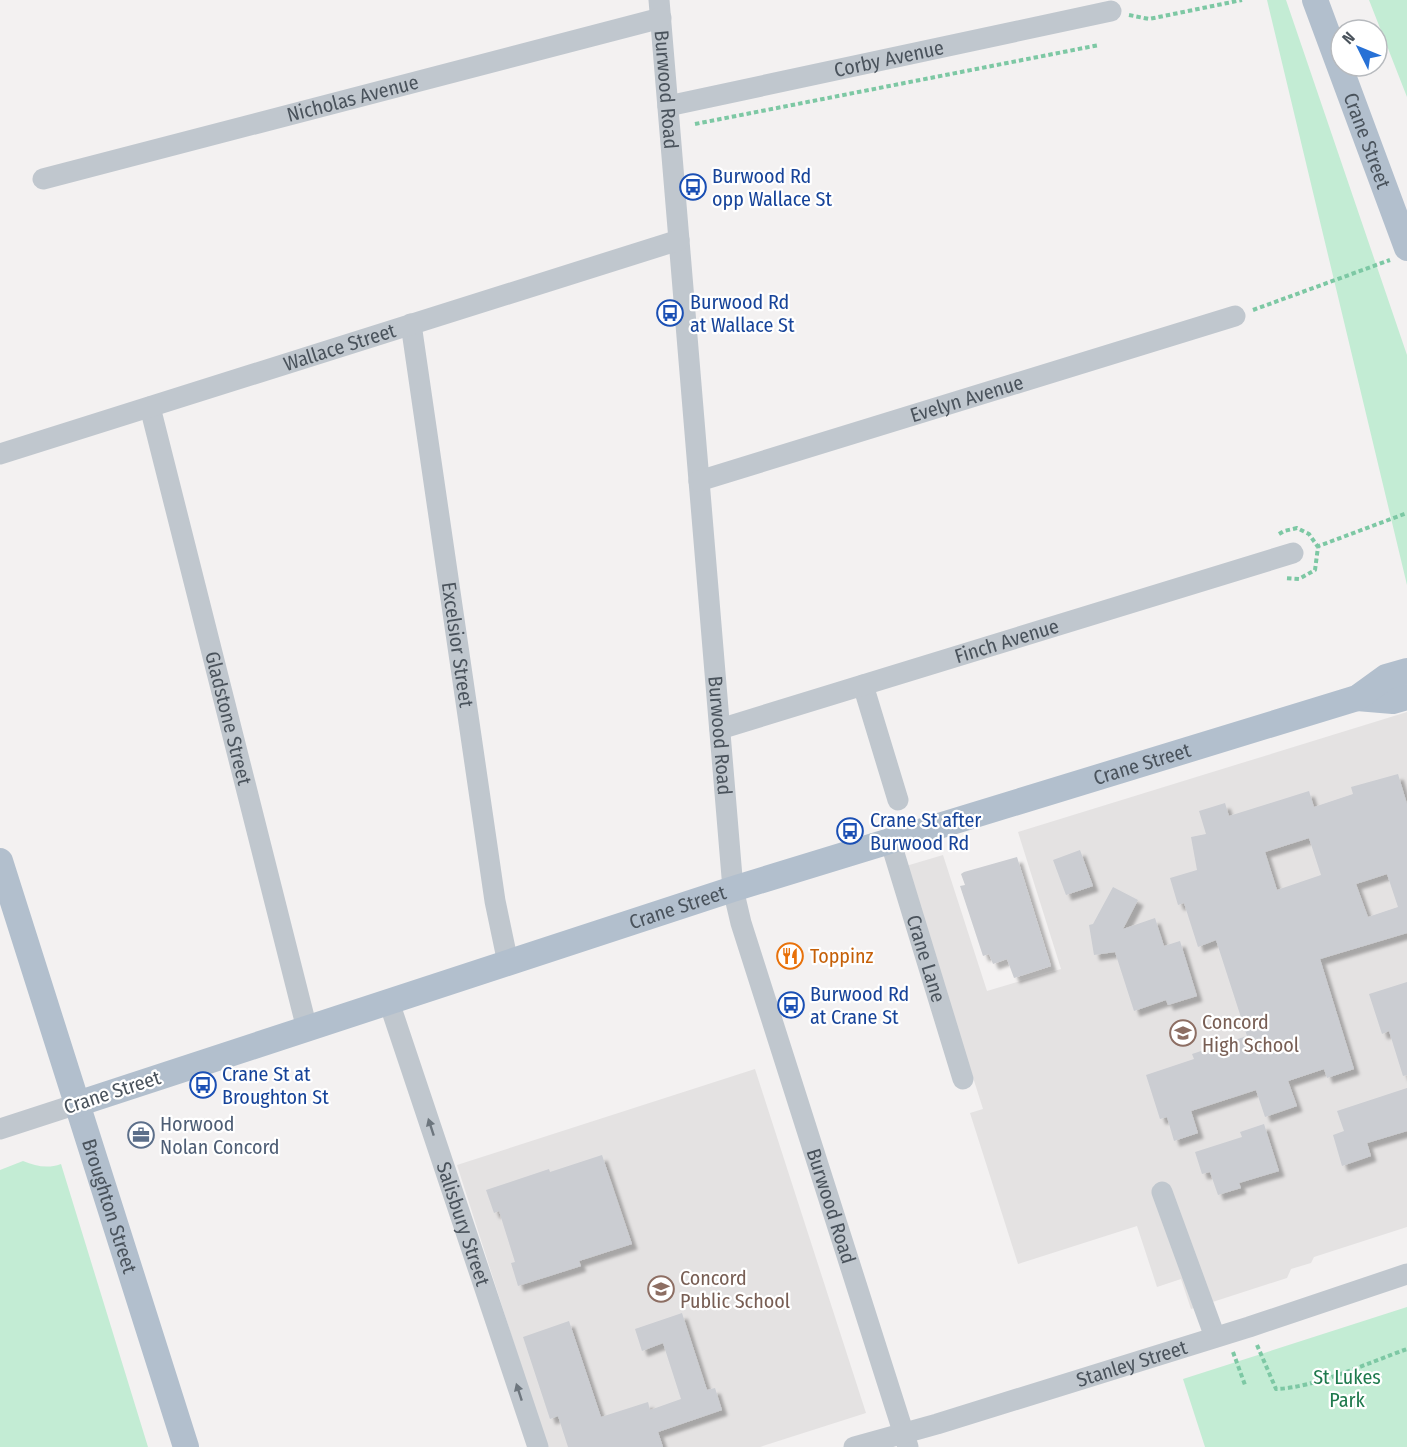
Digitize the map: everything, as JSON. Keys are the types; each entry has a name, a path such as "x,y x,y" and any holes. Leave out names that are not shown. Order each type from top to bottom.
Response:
{"main road":[{"name":"Crane Street","path":"1315,0 1402,253"},
{"name":"Crane Street","path":"77,1104 733,889 1357,698 1386,677 1407,671"},
{"name":"Crane Street","path":"1357,698 1393,701 1407,697"},
{"name":"Broughton Street","path":"0,861 186,1447"}],"street":[{"name":"Burwood Road","path":"660,9 733,889 741,923 905,1440"},
{"name":"Nicholas Avenue","path":"43,179 660,9"},
{"name":"Corby Avenue","path":"668,106 1111,10"},
{"name":"Wallace Street","path":"0,454 679,240"},
{"name":"Evelyn Avenue","path":"699,481 1235,316"},
{"name":"Excelsior Street","path":"411,324 495,901 508,963"},
{"name":"Gladstone Street","path":"150,406 307,1029"},
{"name":"Finch Avenue","path":"720,729 1293,553"},
{"path":"863,685 898,800"},
{"name":"Crane Lane","path":"890,840 963,1079"},
{"name":"Salisbury Street","path":"389,1002 538,1447"},
{"name":"Crane Street","path":"0,1129 77,1104"},
{"path":"1162,1192 1221,1336"},
{"name":"Stanley Street","path":"854,1447 905,1440 937,1424 1221,1336 1407,1274"}],"path":[{"path":"1111,10 1149,19 1242,0"},
{"path":"695,124 1099,45"},
{"path":"1235,316 1402,253"},
{"path":"1293,553 1318,547 1407,513"},
{"path":"1249,1327 1276,1389 1290,1388 1350,1370 1407,1348"},
{"path":"1221,1336 1245,1385"}],"shaded area":[{"name":"Concord High School","path":"1407,712 1407,1227 1314,1257 1311,1263 1291,1269 1287,1278 1191,1309 1181,1279 1157,1287 1137,1226 1018,1264 970,1113 983,1109 906,866 943,855 987,991 1061,969 1018,832"},
{"name":"Concord Public School","path":"755,1069 866,1413 760,1447 547,1447 457,1165"}],"green space":[{"path":"1267,0 1286,0 1407,355 1407,585"},
{"path":"1369,0 1407,0 1407,97 1389,51 1389,18 1376,18"},
{"path":"23,1161 42,1166 61,1164 148,1447 0,1447 0,1170"},
{"name":"St Lukes Park","path":"1407,1307 1407,1447 1205,1447 1183,1379"}],"building":[{"path":"1398,774 1407,804 1407,933 1320,959 1354,1069 1327,1078 1324,1069 1288,1081 1297,1106 1265,1117 1256,1090 1191,1111 1198,1133 1174,1141 1167,1117 1160,1119 1146,1075 1194,1059 1192,1054 1247,1036 1216,940 1198,947 1184,903 1178,905 1170,878 1197,870 1191,837 1206,834 1199,811 1225,803 1229,816 1309,791 1314,807 1353,794 1351,787","holes":["1309,838 1321,875 1277,890 1265,852","1387,874 1398,907 1368,917 1356,884"]},
{"path":"1080,850 1093,886 1066,895 1053,860"},
{"path":"1017,857 1051,966 1014,978 1007,959 993,964 989,954 983,956 960,886 965,885 961,874 964,872"},
{"path":"1113,887 1138,900 1123,929 1155,918 1164,946 1180,941 1197,996 1168,1005 1166,1000 1134,1011 1115,952 1094,955 1089,925 1093,924"},
{"path":"1407,982 1407,1075 1403,1076 1389,1031 1382,1034 1369,994"},
{"path":"1407,1088 1407,1131 1367,1143 1371,1156 1342,1166 1333,1135 1344,1131 1337,1111"},
{"path":"1264,1124 1279,1171 1239,1183 1241,1188 1218,1195 1210,1172 1202,1174 1195,1152 1242,1137 1240,1132"},
{"path":"602,1155 632,1244 579,1261 581,1266 518,1286 511,1263 515,1262 499,1211 494,1213 486,1190 549,1169 550,1172"},
{"path":"682,1313 707,1390 715,1388 722,1410 658,1432 663,1447 568,1447 558,1416 550,1419 523,1337 569,1321 601,1417 648,1402 650,1410 681,1399 663,1343 642,1351 635,1329"}],"place":[{"name":"Burwood Rd opp Wallace St","path":"693,187"},
{"name":"Burwood Rd at Wallace St","path":"670,313"},
{"name":"Crane St after Burwood Rd","path":"850,831"},
{"name":"Toppinz","path":"790,956"},
{"name":"Burwood Rd at Crane St","path":"791,1005"},
{"name":"Concord High School","path":"1183,1033"},
{"name":"Crane St at Broughton St","path":"203,1085"},
{"name":"Horwood Nolan Concord","path":"141,1135"},
{"name":"Concord Public School","path":"661,1289"}]}
